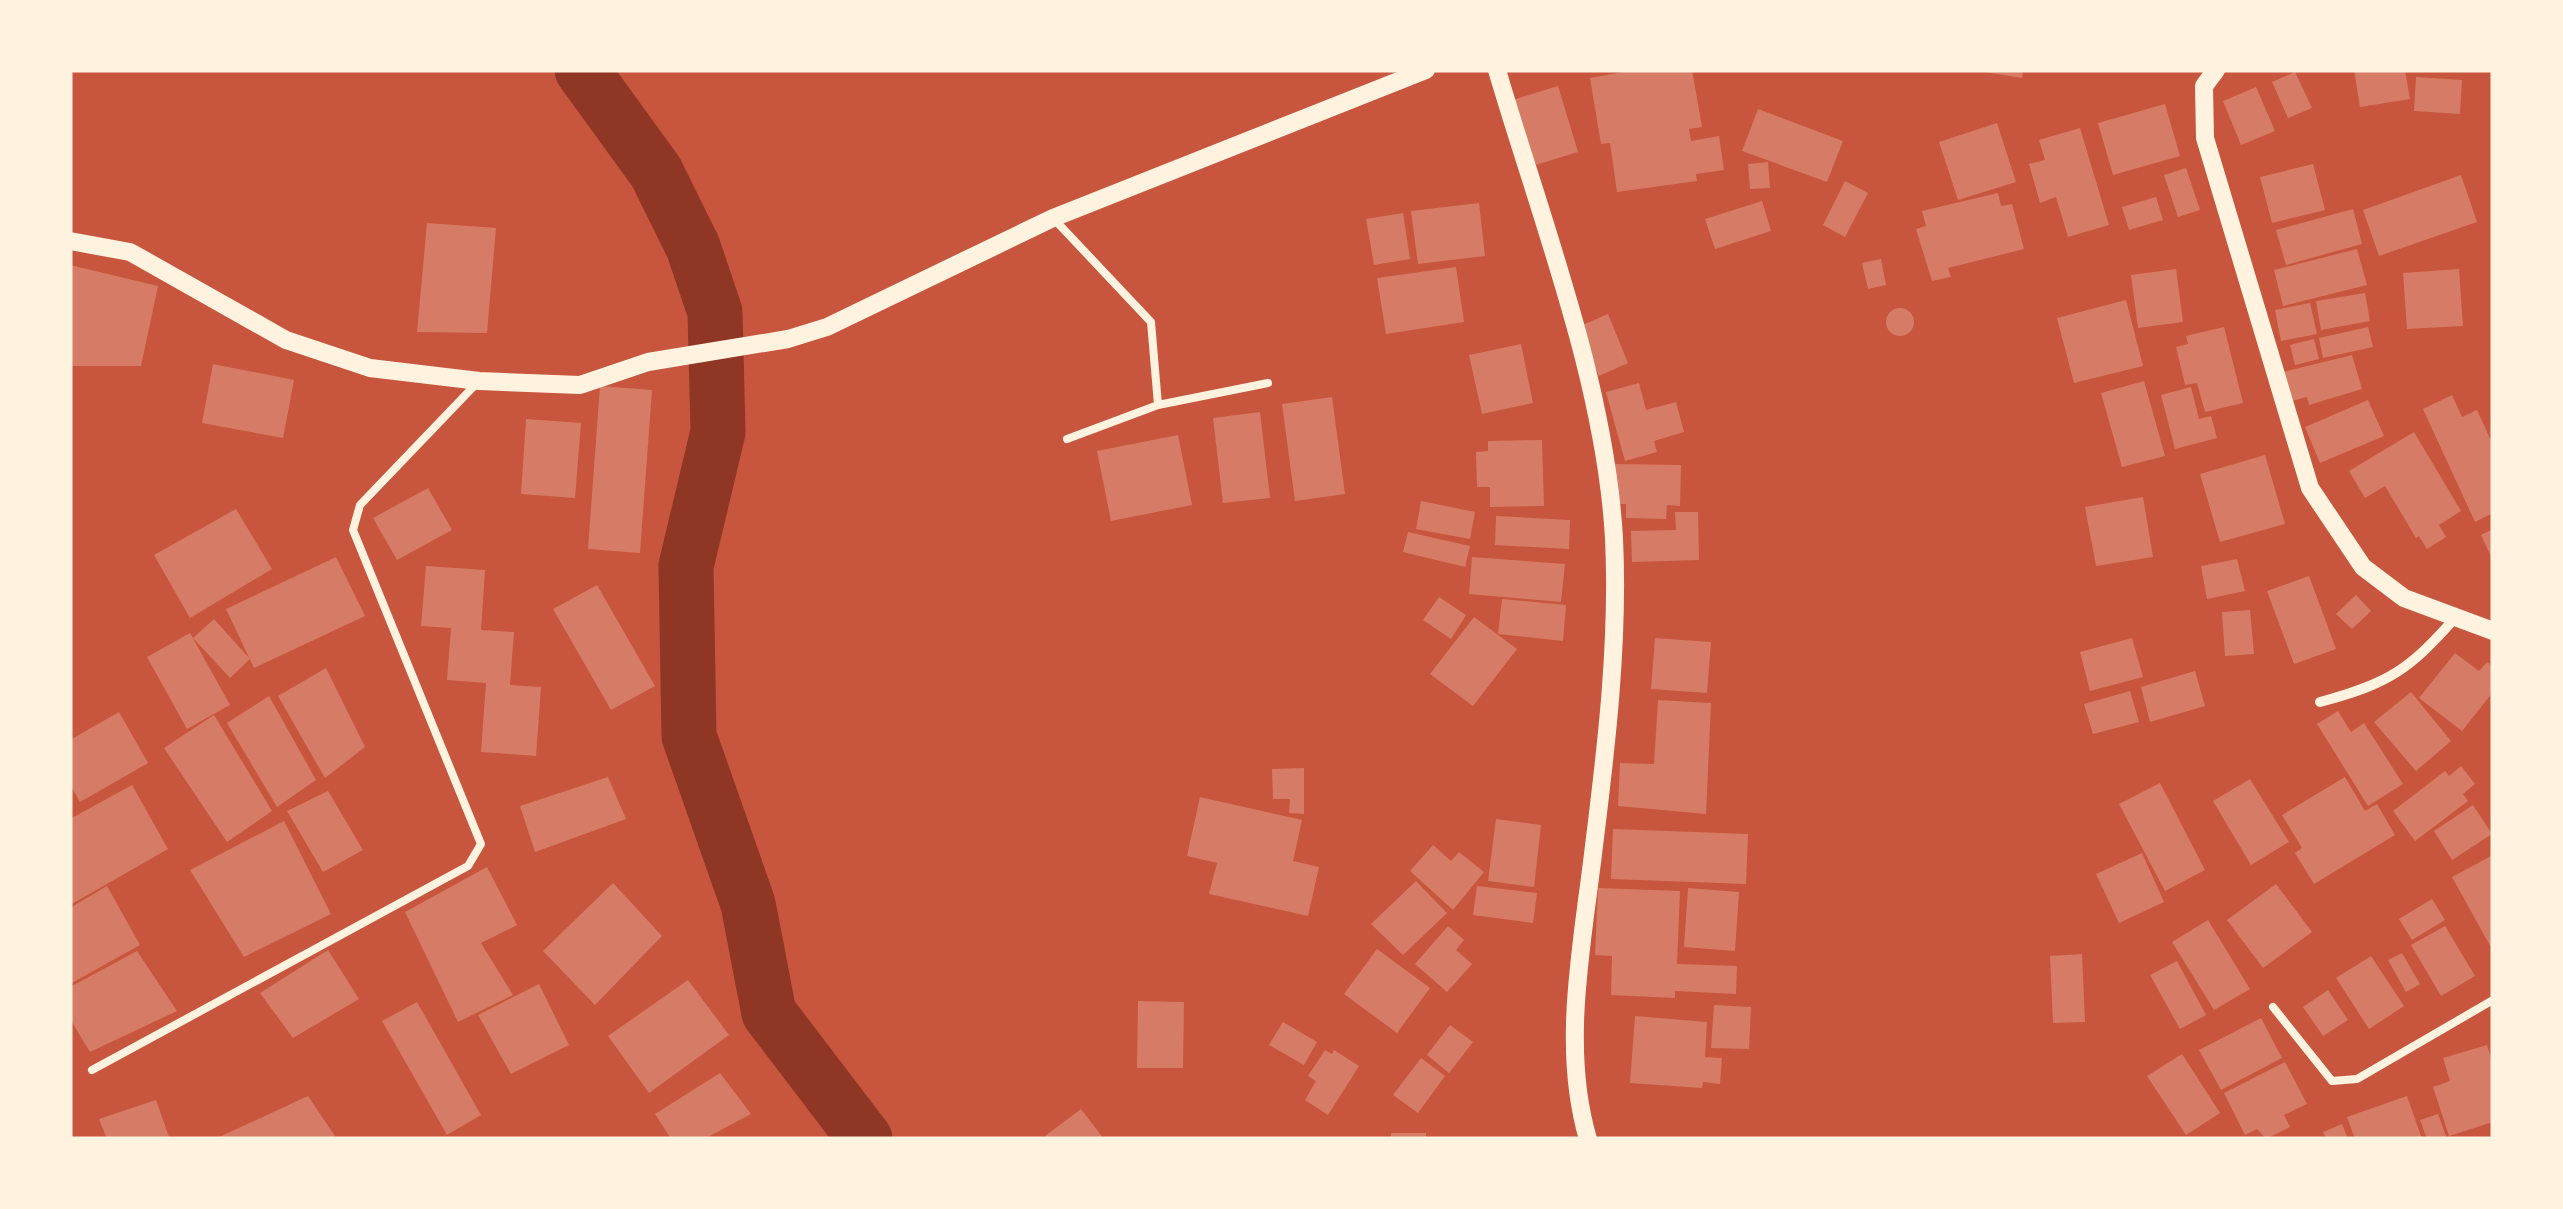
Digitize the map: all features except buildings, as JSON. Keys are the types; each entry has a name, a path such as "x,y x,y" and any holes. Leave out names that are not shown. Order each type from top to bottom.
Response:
{"street":[{"path":"70,241 130,252 303,346 370,368 479,381 580,384 648,362 827,328 1053,218 1426,70"},
{"path":"1497,70 1595,403 1614,538 1609,726 1576,992 1579,1107 1588,1139"},
{"path":"2216,70 2204,86 2206,138 2310,488 2363,568 2404,598 2493,632"},
{"path":"2320,702 2377,686 2421,656 2455,618"}],"lane":[{"path":"1053,218 1151,322 1158,405"},
{"path":"92,1070 468,866 481,844 353,530 360,505 479,381"},
{"path":"1068,439 1158,405 1268,383"},
{"path":"2274,1007 2332,1081 2357,1079 2493,1000"}],"waterway":[{"path":"582,70 656,172 693,247 715,312 718,432 686,566 689,736 748,904 769,1013 865,1139"}]}
